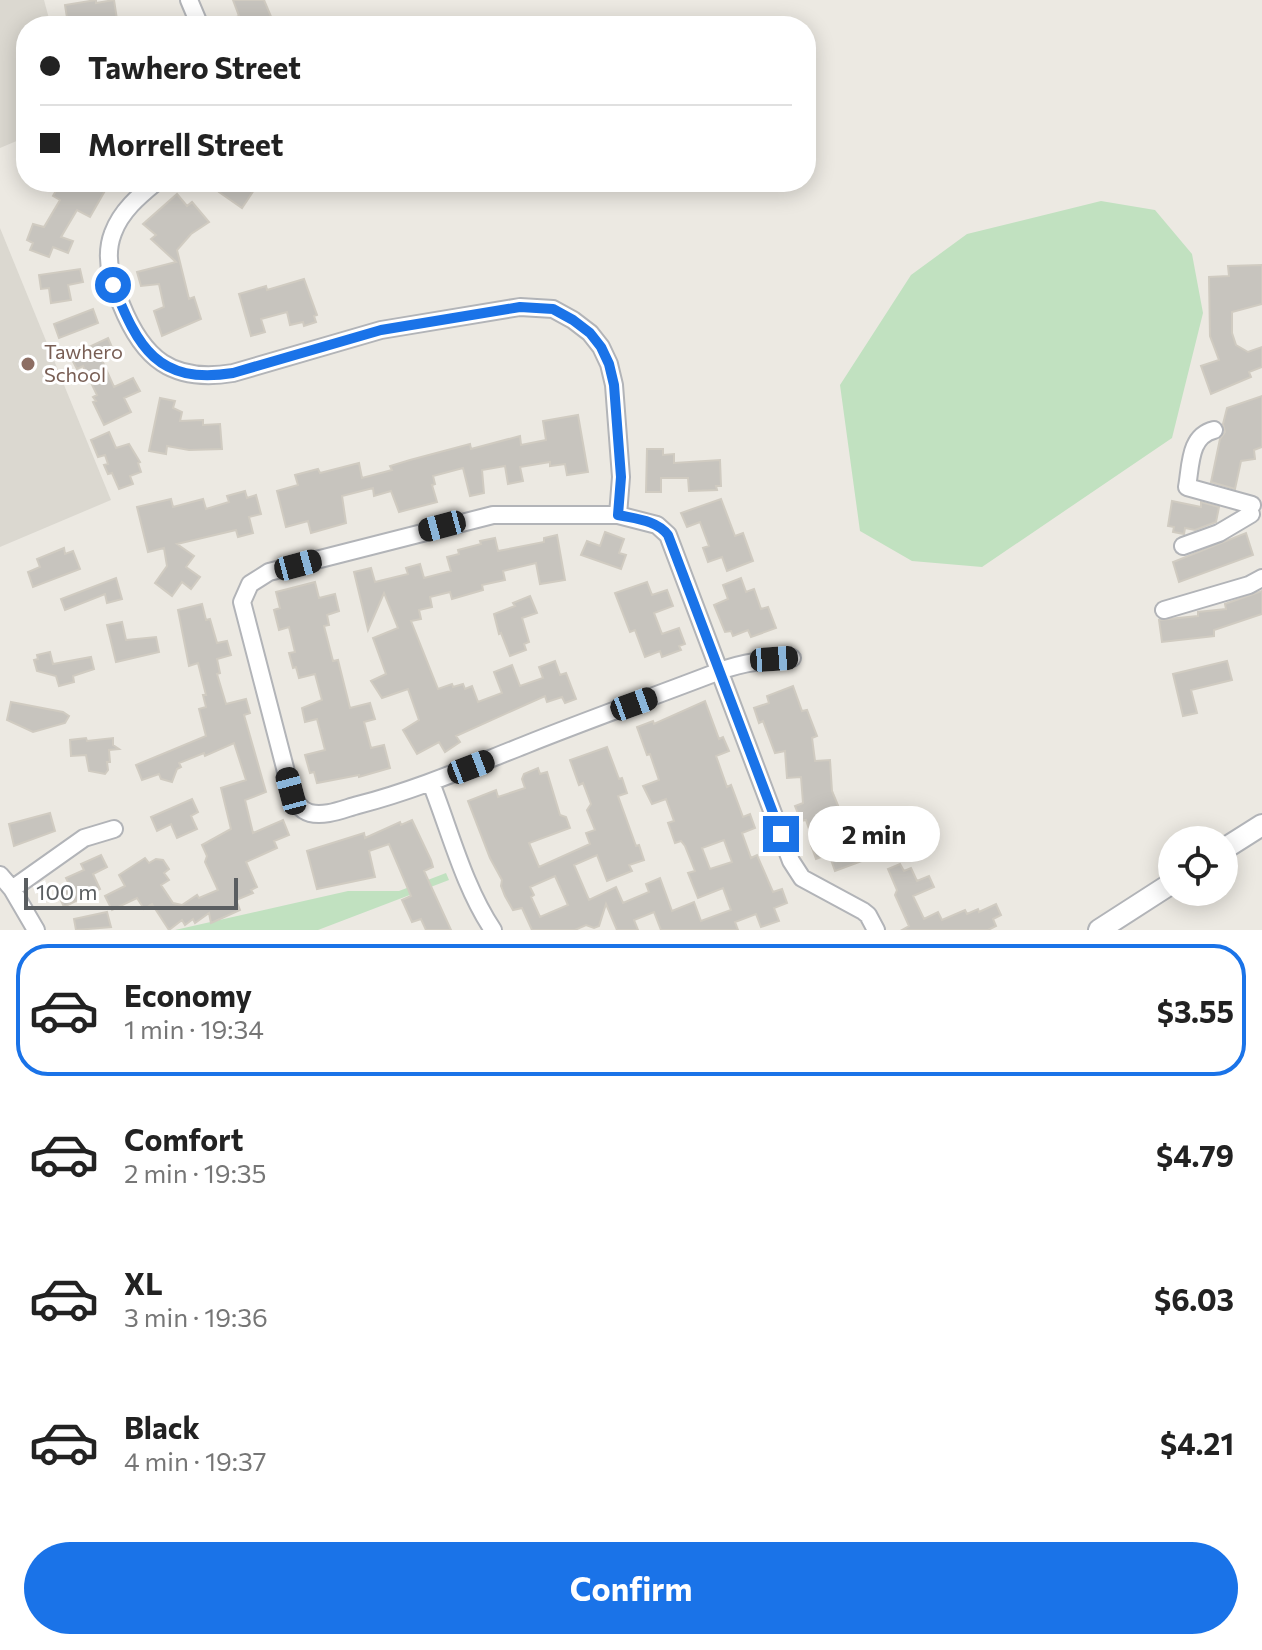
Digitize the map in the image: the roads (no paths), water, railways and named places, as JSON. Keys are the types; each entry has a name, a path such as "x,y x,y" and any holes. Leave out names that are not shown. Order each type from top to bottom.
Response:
{"street":[{"path":"143,192 133,200 113,232 109,260 113,285 131,330 145,350 165,366 191,376 212,377 233,373 381,330 520,307 553,309 573,320 590,333 601,347 614,385 621,477 618,515"},
{"path":"1183,546 1219,533 1252,510 1187,487 1196,443 1203,434 1214,430"},
{"path":"792,658 746,662 720,671 431,783 323,814 311,813 296,803 243,610 245,592 259,577 269,572 471,519 493,515 618,515 649,522 663,529 668,535 720,671 796,871 802,878 863,911 876,930"},
{"path":"1164,610 1249,585 1262,578"},
{"path":"431,783 467,877 493,930"},
{"path":"1238,840 1262,825"},
{"path":"12,889 84,838 114,829"},
{"path":"0,875 36,930"},
{"path":"1099,930 1158,892"}],"place":[{"name":"Tawhero School","path":"28,364"}]}
